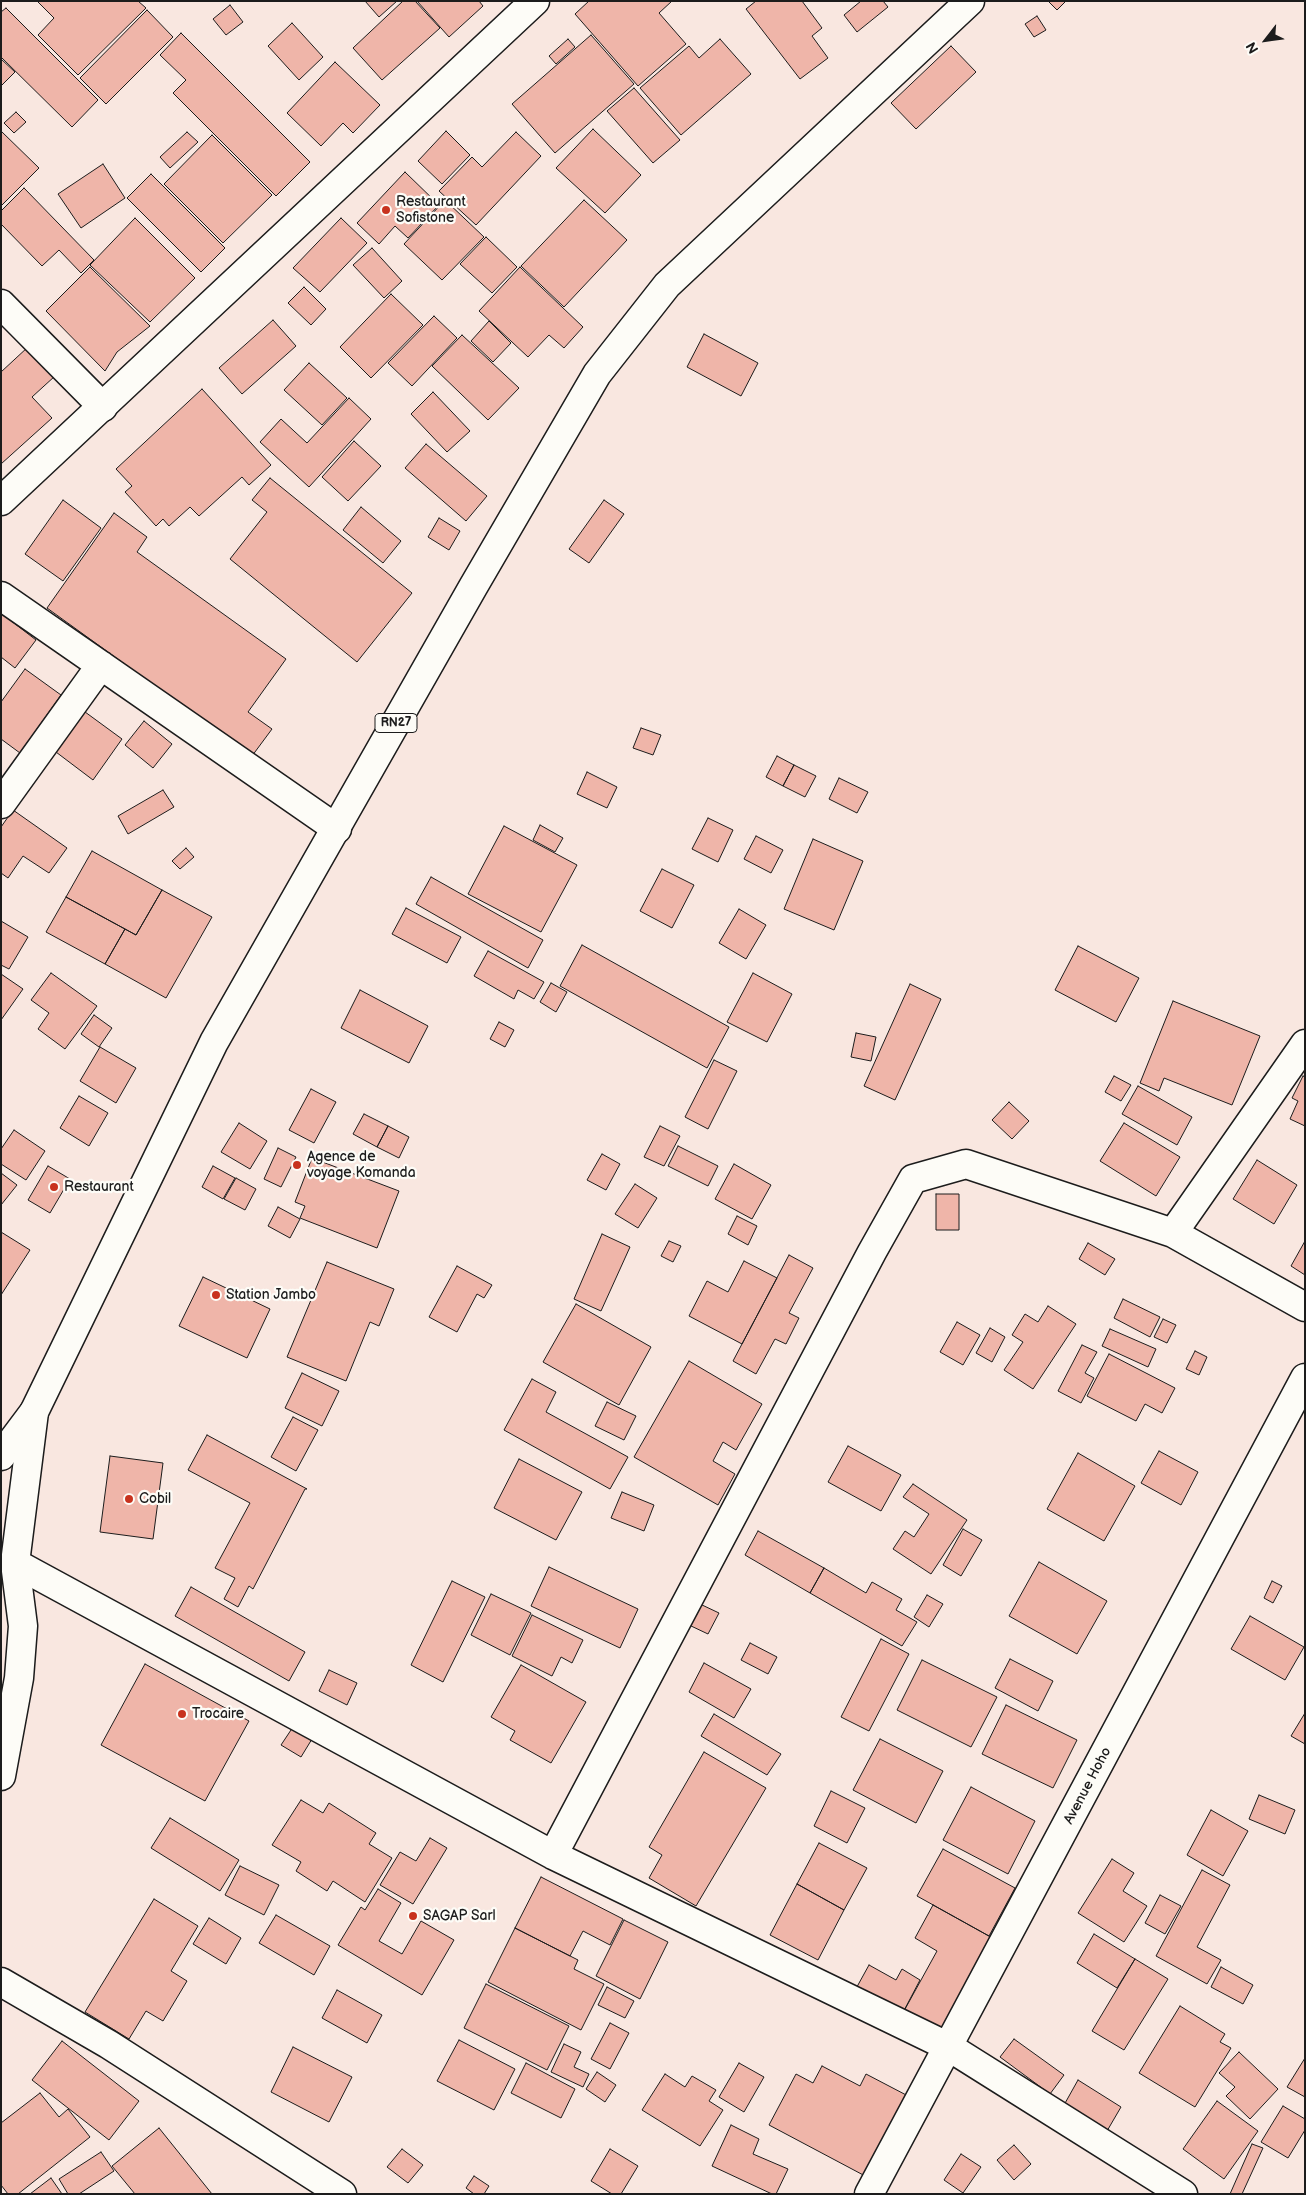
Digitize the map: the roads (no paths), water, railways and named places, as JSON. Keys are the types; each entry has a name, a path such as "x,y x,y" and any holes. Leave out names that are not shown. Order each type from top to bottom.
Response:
{"street":[{"path":"1,501 535,1"},
{"name":"RN27","path":"1,1776 19,1678 23,1626 15,1562 34,1412 214,1042 337,829 472,587 597,374 667,285 970,1"},
{"path":"1,304 103,407"},
{"path":"1,596 337,829"},
{"path":"1,804 101,665"},
{"path":"1173,1233 1305,1044"},
{"path":"553,1855 872,1252 914,1179 966,1164 1173,1233 1305,1307"},
{"name":"Avenue Hoho","path":"869,2194 1305,1378"},
{"path":"1,1456 34,1412"},
{"path":"15,1562 553,1855 949,2047 1183,2194"},
{"name":"RN27","path":"1,1593 15,1562"},
{"path":"1,1982 108,2044 342,2194"}],"place":[{"name":"Restaurant Sofistone","path":"386,210"},
{"name":"Agence de voyage Komanda","path":"297,1165"},
{"name":"Restaurant","path":"54,1187"},
{"name":"Station Jambo","path":"216,1295"},
{"name":"Cobil","path":"129,1499"},
{"name":"Trocaire","path":"182,1714"},
{"name":"SAGAP Sarl","path":"413,1916"}]}
